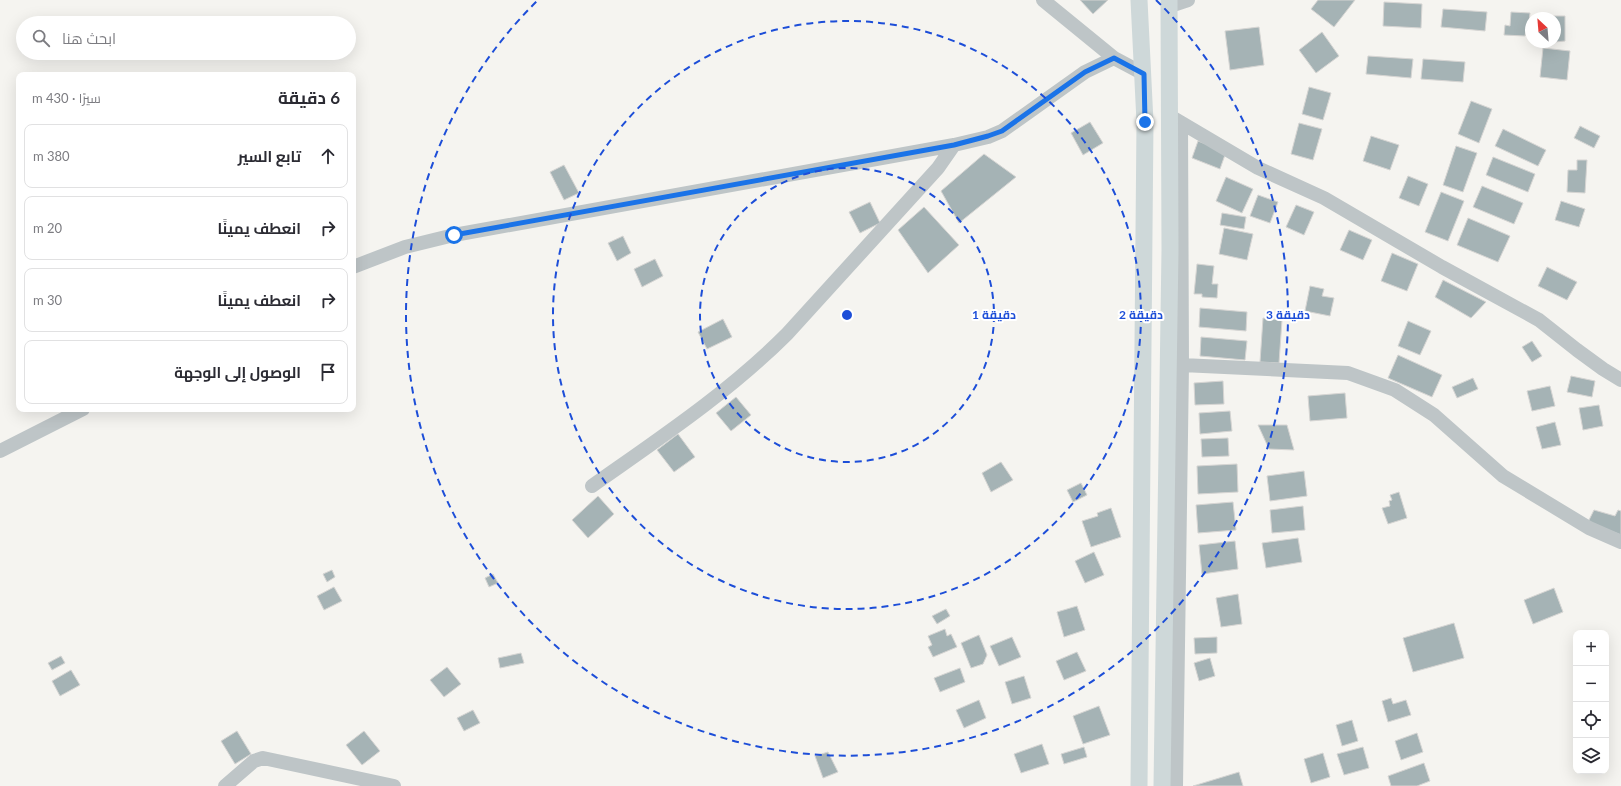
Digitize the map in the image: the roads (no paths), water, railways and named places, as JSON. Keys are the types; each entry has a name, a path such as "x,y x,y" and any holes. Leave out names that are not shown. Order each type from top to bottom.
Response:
{"main road":[{"path":"1139,0 1144,74 1145,122 1139,786"},
{"path":"1162,786 1170,250 1175,119 1170,3"}],"street":[{"path":"1043,0 1114,58 1144,74"},
{"path":"1170,3 1188,0"},
{"path":"356,266 405,247 454,235 954,145 988,136 1002,131 1085,72 1114,58"},
{"path":"1175,119 1182,365 1176,786"},
{"path":"1175,119 1258,168 1324,198 1442,267 1539,320 1577,350 1621,380"},
{"path":"592,486 700,410 762,360 938,168 954,145"},
{"path":"1182,365 1348,373 1395,390 1434,415 1503,476 1589,528 1621,542"},
{"path":"0,451 77,412"},
{"path":"225,786 254,761 263,758 394,786"}]}
